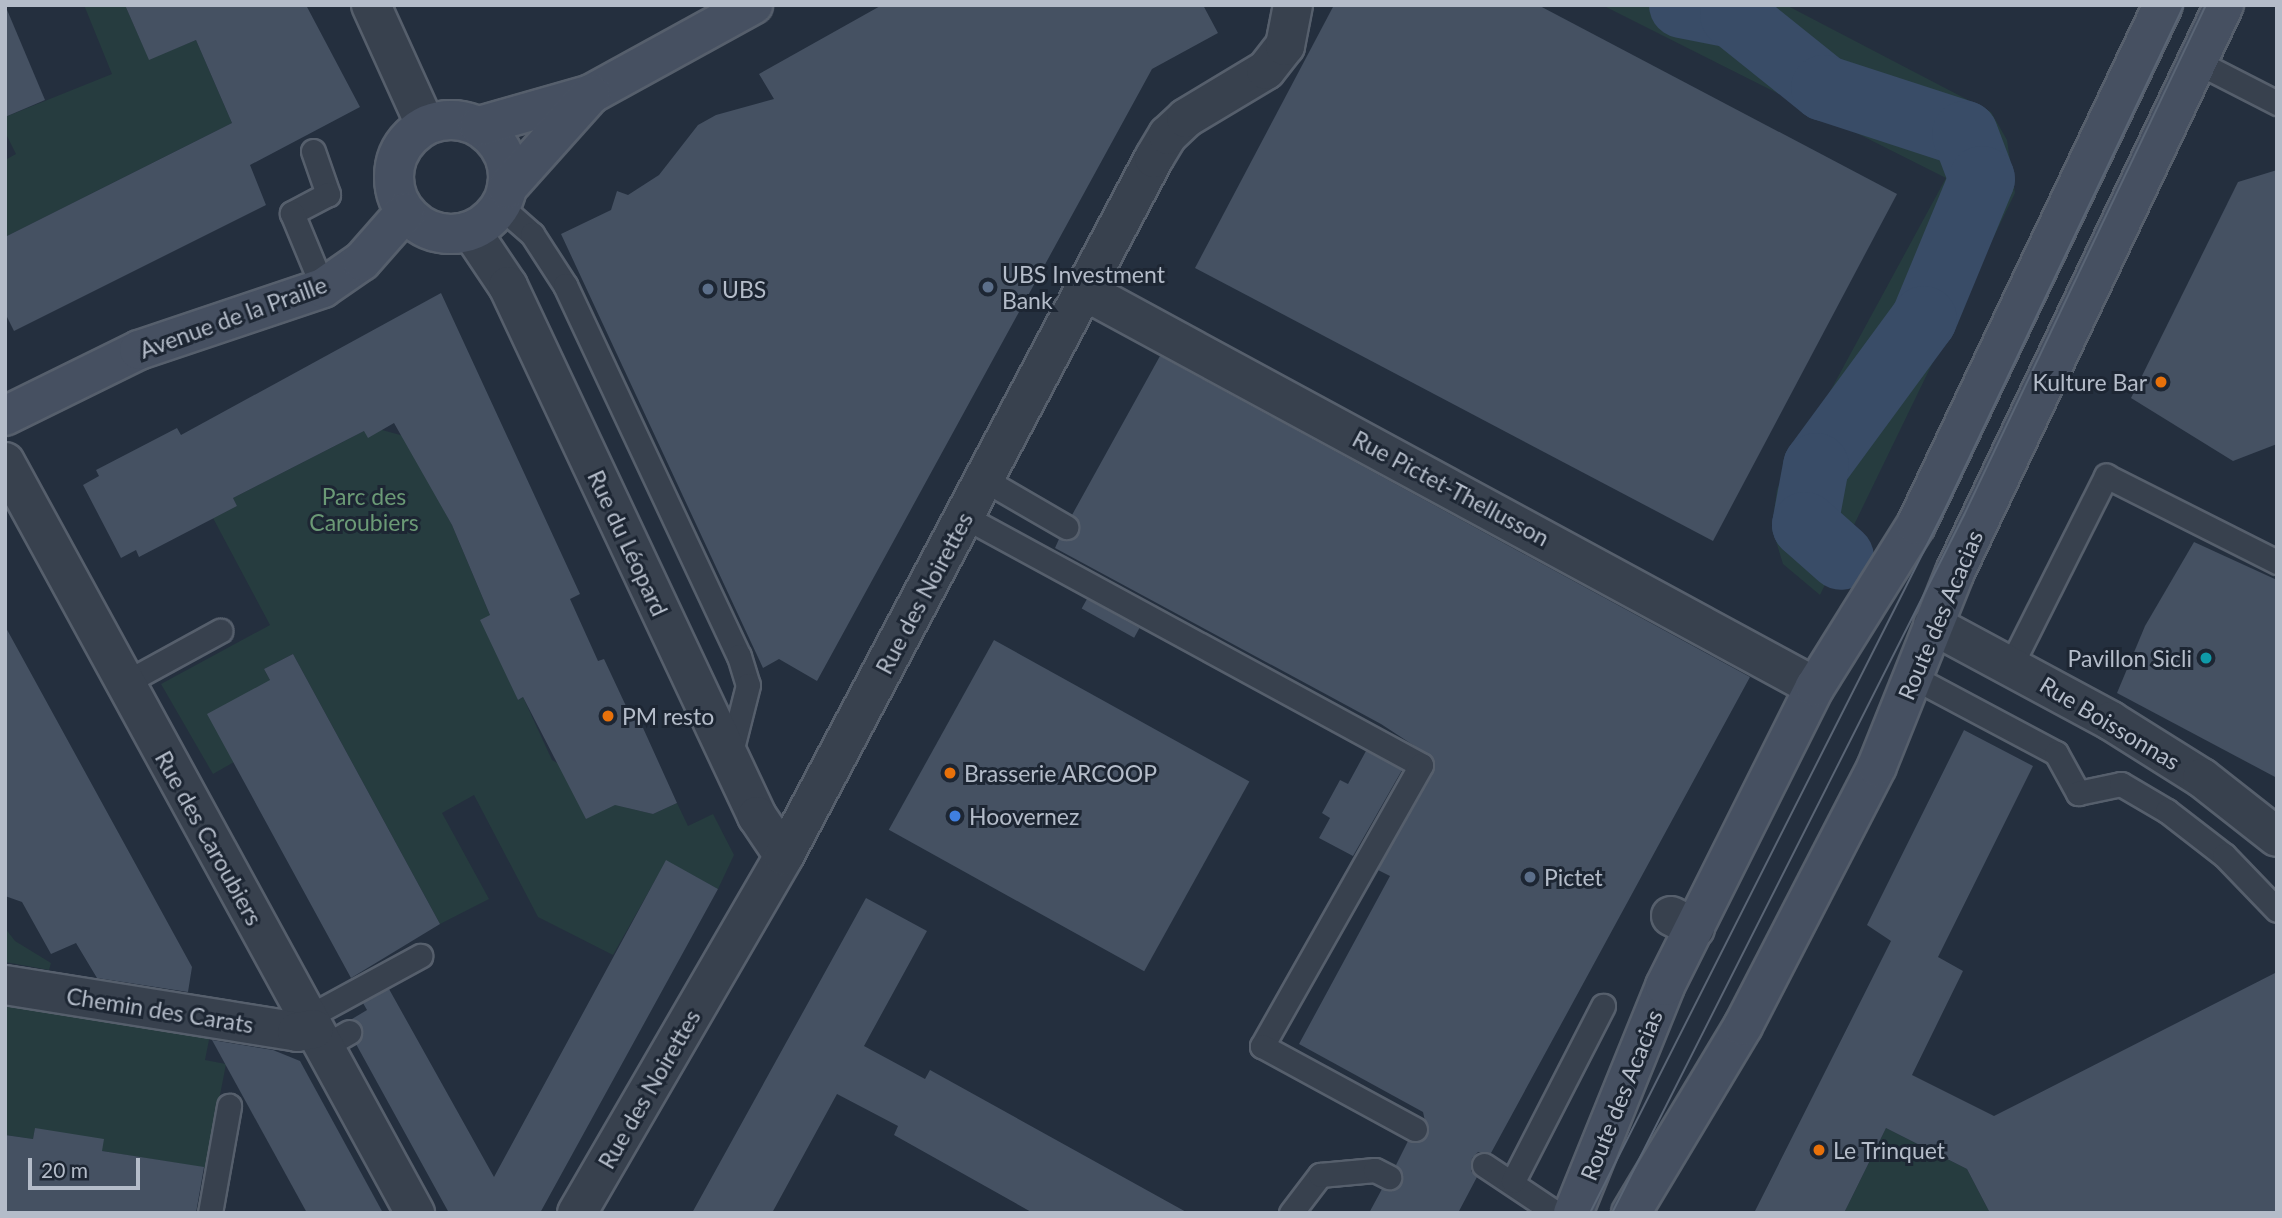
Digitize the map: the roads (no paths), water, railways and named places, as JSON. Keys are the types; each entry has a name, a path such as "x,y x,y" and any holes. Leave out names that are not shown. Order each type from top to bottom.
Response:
{"main road":[{"path":"592,94 504,197 488,222 471,231 438,234 405,212 394,190 394,165 401,146 425,124 443,119 478,126 592,94 752,5"},
{"name":"Route des Acacias","path":"1573,1213 1635,1055 1683,922 1815,687 1916,524 2163,5"},
{"name":"Route des Acacias","path":"1631,1213 1743,1026 1877,766 1933,625 2224,5"},
{"path":"478,126 502,149 508,167 504,197"},
{"name":"Avenue de la Praille","path":"5,416 139,351 323,288 362,261 405,212"}],"street":[{"path":"370,5 425,124"},
{"name":"Rue des Noirettes","path":"577,1213 784,856 1168,135 1186,118 1266,70 1285,46 1293,5"},
{"name":"Rue du Léopard","path":"471,231 508,286 757,816 784,856"},
{"name":"Rue Pictet-Thellusson","path":"1085,291 1815,687"},
{"name":"Rue des Caroubiers","path":"5,462 124,684 324,1031 415,1213"},
{"name":"Rue Boissonnas","path":"1933,625 2011,665 2202,778 2277,836"},
{"name":"Chemin des Carats","path":"5,985 297,1032 324,1031"}],"lane":[{"path":"2197,62 2277,103"},
{"path":"313,151 328,194 292,213 323,288"},
{"path":"504,197 533,234 565,285 642,426 694,560 748,685 729,757"},
{"path":"2011,665 2106,476 2277,562"},
{"path":"985,480 1066,527"},
{"path":"965,517 1421,765 1262,1046 1415,1129"},
{"path":"694,560 701,533"},
{"path":"124,684 220,631"},
{"path":"1913,677 2056,753 2078,793 2122,784 2208,841 2277,910"},
{"path":"324,1031 419,956"},
{"path":"1513,1181 1603,1006"},
{"path":"210,1213 219,1190 229,1106"},
{"path":"1484,1166 1513,1181 1556,1213"},
{"path":"1291,1213 1320,1175 1375,1170 1389,1177"}],"waterway":[{"path":"1682,5 1733,15 1824,88 1965,134 1982,179 1924,319 1816,466 1805,525 1841,557"}],"tram line":[{"path":"1590,1213 1946,507 2184,5"},
{"path":"1612,1213 1964,515 2206,5"}],"place":[{"name":"UBS Investment Bank","path":"988,287"},
{"name":"UBS","path":"708,289"},
{"name":"Kulture Bar","path":"2161,382"},
{"name":"Pavillon Sicli","path":"2206,658"},
{"name":"PM resto","path":"608,716"},
{"name":"Brasserie ARCOOP","path":"950,773"},
{"name":"Hoovernez","path":"955,816"},
{"name":"Pictet","path":"1530,877"},
{"name":"Le Trinquet","path":"1819,1150"}],"park label":[{"name":"Parc des Caroubiers","path":"364,509"}]}
